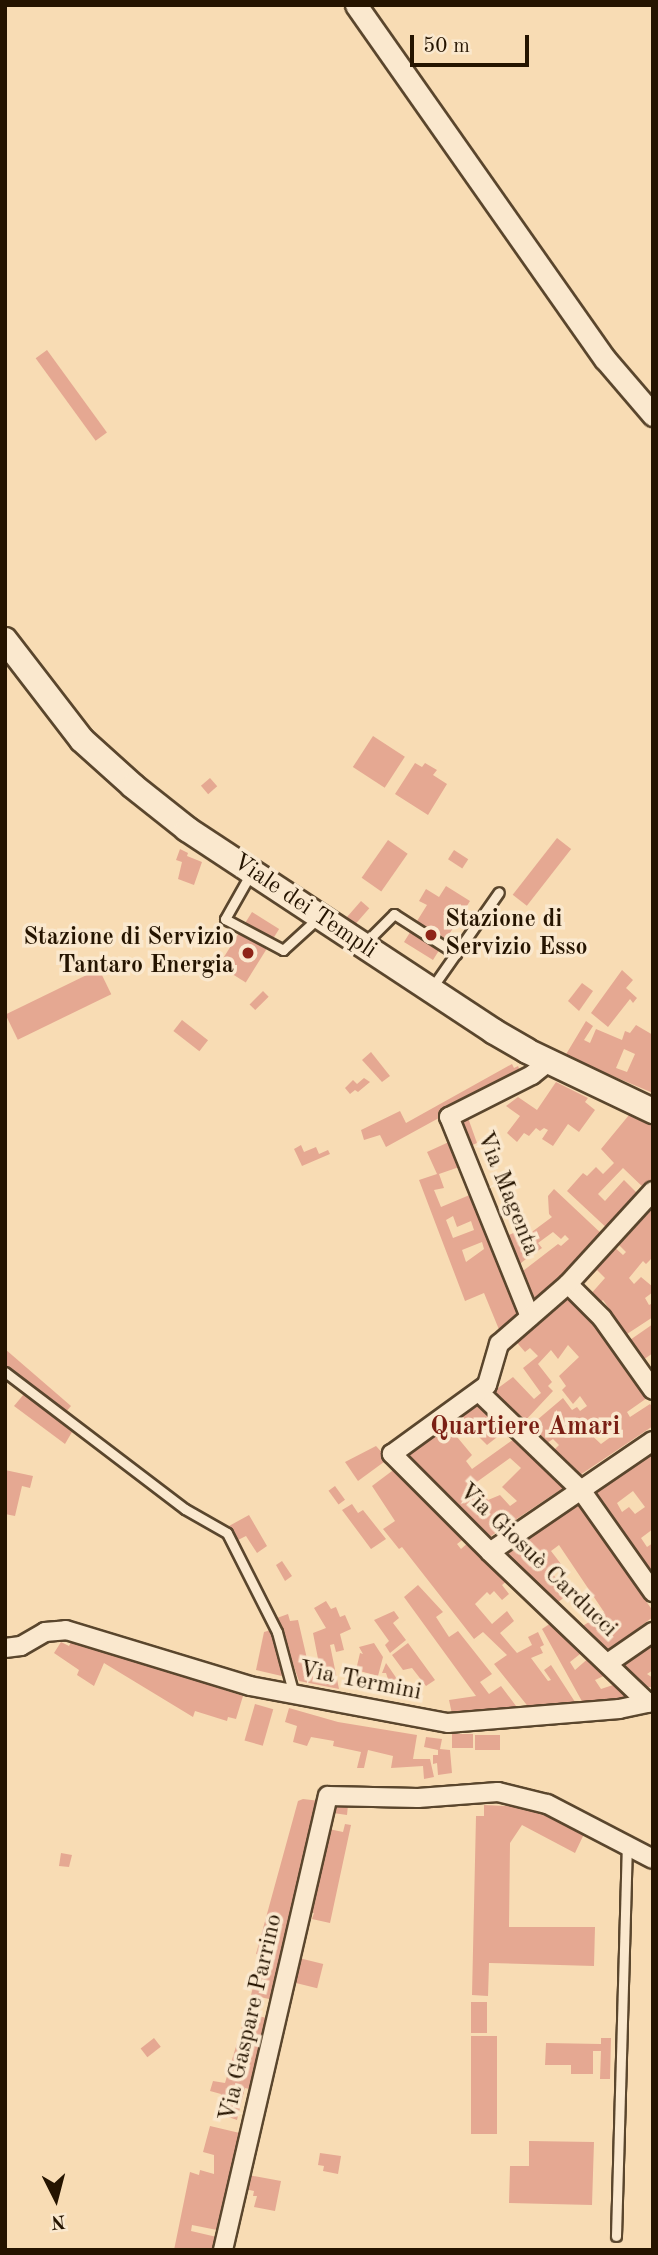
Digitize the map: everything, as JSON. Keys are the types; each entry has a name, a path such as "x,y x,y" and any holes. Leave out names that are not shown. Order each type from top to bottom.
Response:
{"main road":[{"name":"Viale dei Templi","path":"5,640 82,740 176,820 493,1031 653,1111"}],"street":[{"path":"356,5 605,359 653,415"},
{"name":"Via Magenta","path":"530,1317 449,1118 532,1075 549,1061"},
{"path":"653,1191 568,1284 499,1344 487,1385 479,1392 581,1490 653,1592"},
{"path":"568,1284 602,1318 653,1390"},
{"name":"Via Giosuè Carducci","path":"479,1392 392,1454 490,1552 650,1702"},
{"path":"490,1552 653,1441"},
{"name":"Via Termini","path":"5,1648 21,1646 45,1632 66,1630 250,1686 448,1723 620,1709 650,1702"},
{"path":"608,1663 653,1632"},
{"name":"Via Gaspare Parrino","path":"223,2250 328,1796 418,1798 498,1792 547,1804 626,1847"},
{"path":"626,1847 653,1859"}],"lane":[{"path":"252,872 225,919 284,950 320,917"},
{"path":"430,990 499,892"},
{"path":"363,946 394,914 456,954"},
{"path":"5,1371 185,1508 227,1533 277,1632 294,1695"},
{"path":"616,2236 626,1847"}],"building":[{"path":"47,350 107,433 96,441 36,358"},
{"path":"373,736 405,757 385,788 353,767"},
{"path":"415,763 422,767 425,763 437,770 433,775 447,784 428,815 395,794"},
{"path":"210,778 217,786 208,794 201,786"},
{"path":"557,838 571,849 527,906 513,895"},
{"path":"388,840 408,854 381,891 362,878"},
{"path":"180,849 188,853 187,856 202,862 194,885 178,879 182,862 176,860"},
{"path":"454,850 468,859 462,868 448,859"},
{"path":"446,886 470,901 433,960 404,942 427,905 419,901 426,889 439,897"},
{"path":"361,901 369,908 352,928 344,921"},
{"path":"252,912 279,929 246,982 219,965"},
{"path":"99,969 111,994 18,1040 6,1015"},
{"path":"622,970 633,980 626,988 637,998 633,1003 630,999 608,1027 591,1013"},
{"path":"582,983 593,991 579,1011 568,1001"},
{"path":"263,991 269,997 255,1010 250,1004"},
{"path":"182,1020 208,1040 199,1051 173,1031"},
{"path":"586,1021 593,1026 584,1040 590,1043 596,1029 622,1040 625,1031 630,1033 636,1025 653,1035 653,1093 565,1056","holes":["624,1049 635,1054 627,1072 616,1068"]},
{"path":"371,1052 390,1076 382,1082 362,1060"},
{"path":"512,1064 514,1068 518,1066 521,1073 386,1147 380,1135 364,1140 361,1130 400,1111 406,1123"},
{"path":"364,1078 370,1082 358,1092 355,1090 350,1094 345,1088 353,1080 357,1084"},
{"path":"556,1082 588,1098 585,1102 595,1110 579,1132 568,1124 553,1146 542,1139 548,1130 544,1128 540,1131 536,1128 529,1136 524,1133 517,1142 507,1133 520,1116 506,1106 518,1097 537,1110"},
{"path":"467,1115 477,1143 468,1147 456,1120"},
{"path":"629,1115 653,1126 653,1183 646,1190 623,1168 598,1194 605,1201 624,1180 641,1197 610,1231 567,1191 583,1173 587,1176 596,1167 603,1174 614,1163 601,1149"},
{"path":"451,1141 462,1166 439,1174 444,1188 434,1190 441,1207 472,1194 522,1316 500,1332 484,1293 465,1301 419,1180 437,1174 427,1152","holes":["453,1216 457,1227 471,1221 474,1230 453,1238 446,1220","482,1242 484,1249 466,1262 462,1250"]},
{"path":"301,1145 304,1152 316,1147 319,1154 328,1150 330,1154 302,1166 294,1149"},
{"path":"554,1189 604,1236 532,1308 519,1274 558,1244 561,1246 569,1239 565,1235 561,1239 553,1232 538,1243 542,1248 530,1256 527,1251 524,1253 526,1259 516,1267 504,1237 521,1230 525,1237 552,1217 549,1214 548,1196"},
{"path":"649,1203 653,1207 653,1257 646,1264 643,1261 629,1278 634,1284 641,1277 653,1287 653,1292 645,1298 649,1305 653,1303 653,1317 627,1334 603,1300 598,1304 589,1296 605,1278 597,1270 582,1285 577,1280 611,1244 623,1255 626,1252 614,1240"},
{"path":"566,1292 582,1308 580,1311 585,1316 590,1313 647,1398 627,1412 630,1417 650,1404 653,1408 653,1426 580,1475 554,1450 559,1445 553,1439 547,1443 530,1426 563,1398 572,1410 577,1407 580,1411 587,1406 580,1396 573,1404 562,1390 566,1386 559,1376 579,1357 568,1345 558,1359 551,1350 538,1364 552,1382 548,1386 553,1391 524,1422 494,1391 513,1377 534,1399 541,1393 523,1368 538,1356 530,1348 525,1352 513,1338","holes":["599,1420 612,1436 601,1444 586,1430"]},
{"path":"653,1324 653,1353 643,1360 630,1340"},
{"path":"5,1349 71,1406 65,1413 5,1365"},
{"path":"24,1394 72,1432 65,1444 14,1406"},
{"path":"479,1405 506,1430 487,1445 460,1418"},
{"path":"448,1426 472,1455 466,1461 472,1469 514,1439 563,1488 488,1538 404,1457","holes":["510,1458 521,1468 502,1487 517,1501 510,1506 500,1495 488,1500 474,1484"]},
{"path":"376,1446 388,1459 358,1481 345,1462"},
{"path":"653,1451 653,1529 641,1538 647,1547 653,1543 653,1577 593,1492","holes":["633,1491 645,1507 635,1514 629,1507 622,1512 617,1503"]},
{"path":"396,1468 466,1537 457,1544 461,1549 470,1541 476,1546 473,1548 509,1579 502,1585 509,1594 502,1600 494,1591 490,1595 487,1592 475,1604 492,1624 507,1611 514,1621 500,1633 517,1653 532,1645 528,1637 538,1632 544,1645 540,1647 543,1653 531,1658 548,1681 551,1680 544,1670 551,1665 577,1705 530,1709 494,1664 507,1655 483,1632 474,1639 402,1547 399,1549 383,1529 395,1521 372,1486"},
{"path":"5,1470 33,1476 30,1488 22,1486 15,1516 5,1514"},
{"path":"335,1486 345,1500 339,1504 329,1491"},
{"path":"576,1502 653,1611 653,1617 607,1651 581,1627 589,1622 586,1617 596,1611 598,1616 604,1612 559,1545 551,1551 561,1564 550,1572 571,1592 557,1603 503,1552"},
{"path":"352,1504 358,1513 363,1510 386,1539 371,1549 342,1510"},
{"path":"249,1515 267,1546 257,1553 246,1536 238,1540 229,1526"},
{"path":"282,1561 292,1576 285,1581 276,1565"},
{"path":"418,1585 443,1612 436,1617 449,1637 458,1631 492,1674 480,1682 489,1694 501,1686 519,1710 452,1714 449,1700 476,1696 404,1597"},
{"path":"326,1601 331,1609 336,1607 340,1617 345,1615 351,1629 340,1634 344,1650 336,1652 334,1644 330,1645 339,1689 299,1681 277,1618 288,1614 290,1621 298,1620 311,1676 321,1674 313,1633 326,1628 314,1608"},
{"path":"394,1611 399,1618 393,1623 406,1640 390,1653 385,1645 389,1641 374,1620"},
{"path":"554,1621 585,1650 570,1662 575,1670 591,1656 610,1673 595,1680 601,1689 619,1683 636,1699 584,1705 542,1629"},
{"path":"271,1630 278,1645 286,1677 256,1670 264,1632"},
{"path":"72,1640 243,1696 236,1719 228,1717 227,1721 195,1711 193,1717 104,1663 94,1686 77,1675 79,1670 54,1653 61,1642 69,1646"},
{"path":"653,1642 653,1670 647,1674 653,1678 653,1687 644,1687 621,1665"},
{"path":"374,1643 383,1657 378,1676 356,1670 360,1653 363,1654 359,1647"},
{"path":"408,1643 435,1680 426,1686 412,1668 403,1670 392,1655"},
{"path":"386,1663 397,1679 389,1682 386,1673 382,1673"},
{"path":"255,1704 273,1709 263,1746 245,1741"},
{"path":"289,1708 338,1722 417,1735 413,1759 430,1759 434,1777 424,1779 423,1766 391,1768 393,1756 368,1750 364,1768 357,1768 361,1752 333,1746 334,1741 311,1737 307,1746 293,1742 297,1726 285,1722"},
{"path":"452,1734 473,1734 473,1748 452,1748"},
{"path":"475,1735 500,1735 500,1750 475,1750"},
{"path":"426,1737 442,1739 440,1749 450,1750 452,1773 438,1775 437,1763 433,1764 433,1755 438,1755 438,1750 424,1747"},
{"path":"298,1801 320,1801 274,2000 251,1995 259,1963 268,1965 270,1958 256,1954"},
{"path":"335,1804 348,1805 347,1815 333,1813"},
{"path":"484,1805 529,1807 584,1834 575,1853 522,1825 510,1843 509,1927 595,1927 594,1966 489,1963 488,1996 472,1995 476,1816 484,1816"},
{"path":"345,1824 351,1825 330,1923 312,1919 314,1913 309,1912 329,1829 343,1832"},
{"path":"61,1853 72,1855 69,1867 59,1866"},
{"path":"299,1958 323,1964 317,1988 293,1982"},
{"path":"471,2002 487,2002 487,2033 471,2033"},
{"path":"246,2013 271,2019 254,2090 245,2088 237,2120 217,2113 221,2094 210,2091 213,2081 225,2083"},
{"path":"471,2036 497,2036 497,2134 471,2134"},
{"path":"154,2038 161,2047 147,2057 141,2048"},
{"path":"601,2038 611,2038 610,2079 600,2079 601,2051 593,2051 593,2074 571,2074 571,2065 545,2065 546,2043 601,2044"},
{"path":"210,2126 244,2134 222,2231 192,2225 191,2231 221,2238 218,2250 174,2250 190,2172 199,2175 200,2170 214,2174 214,2155 203,2152"},
{"path":"529,2141 594,2142 592,2205 509,2203 510,2166 529,2166"},
{"path":"320,2153 341,2156 338,2174 323,2171 324,2166 318,2165"},
{"path":"248,2175 281,2181 275,2211 254,2207 257,2196 253,2196 254,2191 245,2189"}],"place":[{"name":"Stazione di Servizio Esso","path":"431,935"},
{"name":"Stazione di Servizio Tantaro Energia","path":"248,953"}],"district":[{"name":"Quartiere Amari","path":"525,1428"}]}
